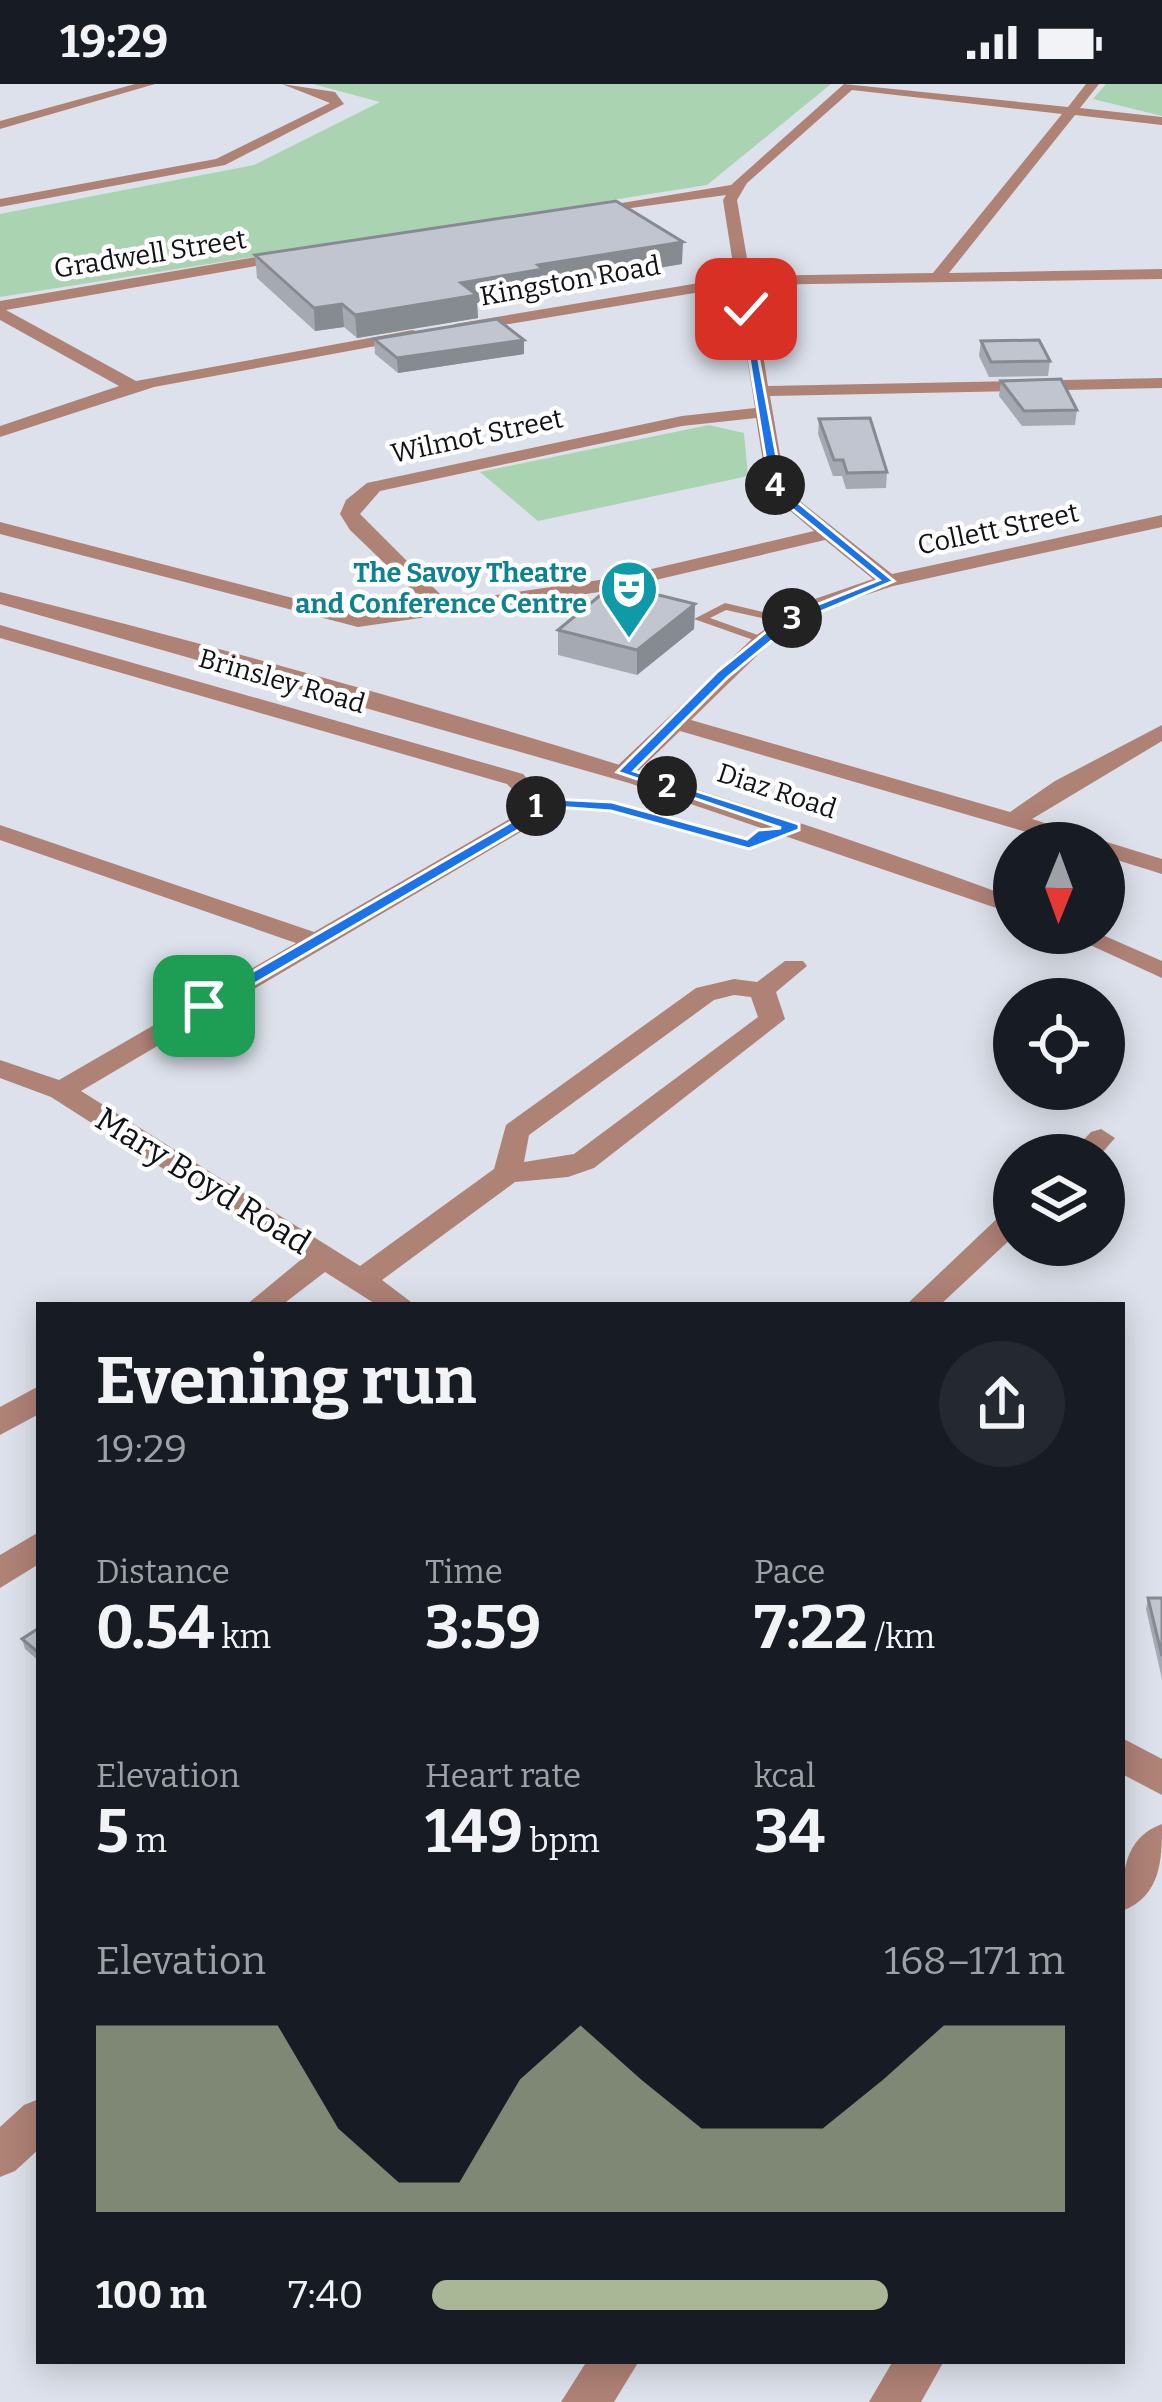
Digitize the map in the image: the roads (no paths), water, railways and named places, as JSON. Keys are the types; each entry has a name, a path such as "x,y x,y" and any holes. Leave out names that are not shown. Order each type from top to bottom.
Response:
{"street":[{"path":"0,125 149,84"},
{"path":"0,203 220,162 338,104 331,95 288,84"},
{"path":"938,277 1093,84"},
{"path":"888,581 777,492 741,281 730,200 735,189 850,85 1162,121"},
{"path":"568,213 735,189"},
{"name":"Gradwell Street","path":"0,309 315,252"},
{"name":"Kingston Road","path":"0,432 50,409 131,386 741,281 1162,274"},
{"path":"0,309 131,386"},
{"path":"759,391 1162,383"},
{"name":"Wilmot Street","path":"446,611 350,514 353,504 374,487 682,422 763,412"},
{"name":"Collett Street","path":"624,772 762,640 788,621 888,581 1162,521"},
{"path":"0,528 346,620 446,611 613,584 827,534"},
{"name":"Diaz Road","path":"0,584 240,651 310,680"},
{"name":"Diaz Road","path":"0,598 211,659 310,680 624,772 993,900"},
{"name":"Brinsley Road","path":"0,631 515,779 538,802 521,822 312,940"},
{"name":"Diaz Road","path":"675,722 1029,822"},
{"path":"1017,818 1063,786 1162,732"},
{"path":"0,832 312,940"},
{"path":"1125,855 1162,867"},
{"path":"61,1091 312,940"},
{"path":"1125,954 1162,970"},
{"path":"508,1173 516,1131 705,994 734,987 763,990 794,966"},
{"path":"361,1280 508,1173 568,1168 584,1161 772,1019 763,990"},
{"name":"Mary Boyd Road","path":"0,1069 61,1091 395,1302"},
{"path":"924,1302 993,1238"},
{"path":"265,1302 325,1257"},
{"path":"0,1423 36,1399"},
{"path":"0,1574 36,1547"},
{"path":"1125,1756 1162,1779"},
{"path":"1125,1889 1162,1841"},
{"path":"0,2156 36,2123"},
{"path":"585,2402 614,2364"},
{"path":"893,2402 919,2364"}],"lane":[{"path":"762,640 700,620 725,606 788,621"}],"place":[{"name":"The Savoy Theatre and Conference Centre","path":"629,640"}]}
